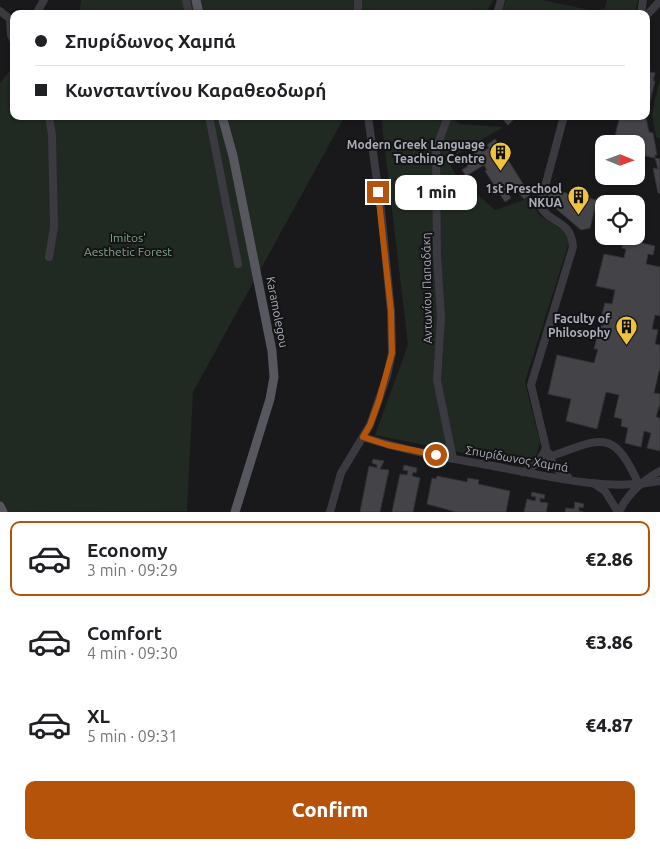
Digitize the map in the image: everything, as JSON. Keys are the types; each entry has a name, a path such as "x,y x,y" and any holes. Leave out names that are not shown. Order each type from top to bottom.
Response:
{"main road":[{"name":"Karamolegou","path":"223,120 233,156 272,351 274,377 270,399 235,512"},
{"path":"0,506 3,512"}],"street":[{"path":"650,12 660,1"},
{"path":"0,10 10,19"},
{"path":"49,257 54,227 52,135 50,120"},
{"path":"210,120 238,264"},
{"path":"332,512 341,473 370,425 387,376 392,353 391,311 381,210 369,120"},
{"name":"Αντωνίου Παπαδάκη","path":"447,120 436,149 437,256 441,317 437,380 452,459"},
{"path":"563,120 540,205 543,211 566,228 572,235 573,247 531,385 549,457 553,465 562,474 575,480"},
{"path":"232,234 248,230"},
{"name":"Σπυρίδωνος Χαμπά","path":"363,437 388,445 452,459 575,480 639,485 660,481"},
{"path":"549,457 594,441 606,441 614,446 625,458 639,485"},
{"path":"523,472 537,463 546,448"},
{"path":"592,482 605,491 618,512 626,499 639,485 660,471"}],"green space":[{"path":"81,0 493,0 487,10 80,10"},
{"path":"506,0 542,0 590,10 502,10"},
{"path":"607,0 638,0 636,10 598,10 605,8"},
{"name":"Imitos' Aesthetic Forest","path":"10,71 10,120 343,120 193,392 187,511 0,512 0,83"},
{"path":"660,77 660,139 656,137 652,114"},
{"path":"381,120 454,120 460,124 503,127 453,157 451,166 456,175 495,210 529,198 539,215 565,232 569,242 525,382 540,443 535,460 523,465 375,435 408,345"}],"building":[{"path":"650,72 655,73 653,81 655,81 650,102"},
{"path":"504,120 513,120 508,125"},
{"path":"619,120 646,120 649,132 653,133 657,155 655,155 655,158 645,156 645,135 615,135"},
{"name":"Modern Greek Language Teaching Centre","path":"495,139 530,195 524,199 513,187 507,191 511,198 505,202 485,171 487,170 484,165 466,176 462,170 468,166 466,163 476,156 474,153 480,149 482,152 489,148 487,145"},
{"path":"655,158 660,159 660,193 658,193 653,168 658,169"},
{"name":"1st Preschool NKUA","path":"549,189 595,200 590,228 581,230 547,201"},
{"name":"Faculty of Philosophy","path":"645,244 655,246 653,255 648,254 646,264 660,267 660,316 655,315 652,329 658,330 655,344 660,345 660,371 654,393 660,394 660,403 656,417 660,418 660,451 647,448 651,433 644,431 641,447 625,443 628,428 621,426 622,419 614,417 619,395 606,392 597,429 566,421 571,399 548,394 557,355 594,363 598,349 594,349 600,325 603,326 605,319 601,318 605,303 612,304 615,290 596,286 604,254 624,258 626,249 622,248 623,245"},
{"path":"373,459 384,461 380,469 389,470 380,512 360,512 369,466 377,468 377,465 372,463"},
{"path":"404,465 417,468 416,473 413,472 412,476 420,478 413,512 392,512 400,474 407,475 408,471 403,470"},
{"path":"437,476 467,482 468,478 479,480 478,484 510,491 506,512 456,512 427,504 432,478 436,479"},
{"path":"532,492 545,495 544,499 540,498 540,502 548,503 546,512 524,512 527,499 535,501 536,497 531,496"},
{"path":"575,502 584,504 583,508 579,507 579,511 583,512 565,512 566,508 574,509"}],"place":[{"name":"Modern Greek Language Teaching Centre","path":"501,171"},
{"name":"1st Preschool NKUA","path":"578,215"},
{"name":"Faculty of Philosophy","path":"626,345"}],"route":[{"path":"378,192 391,311 392,353 379,400 370,425 363,437 388,445 436,455"}]}
